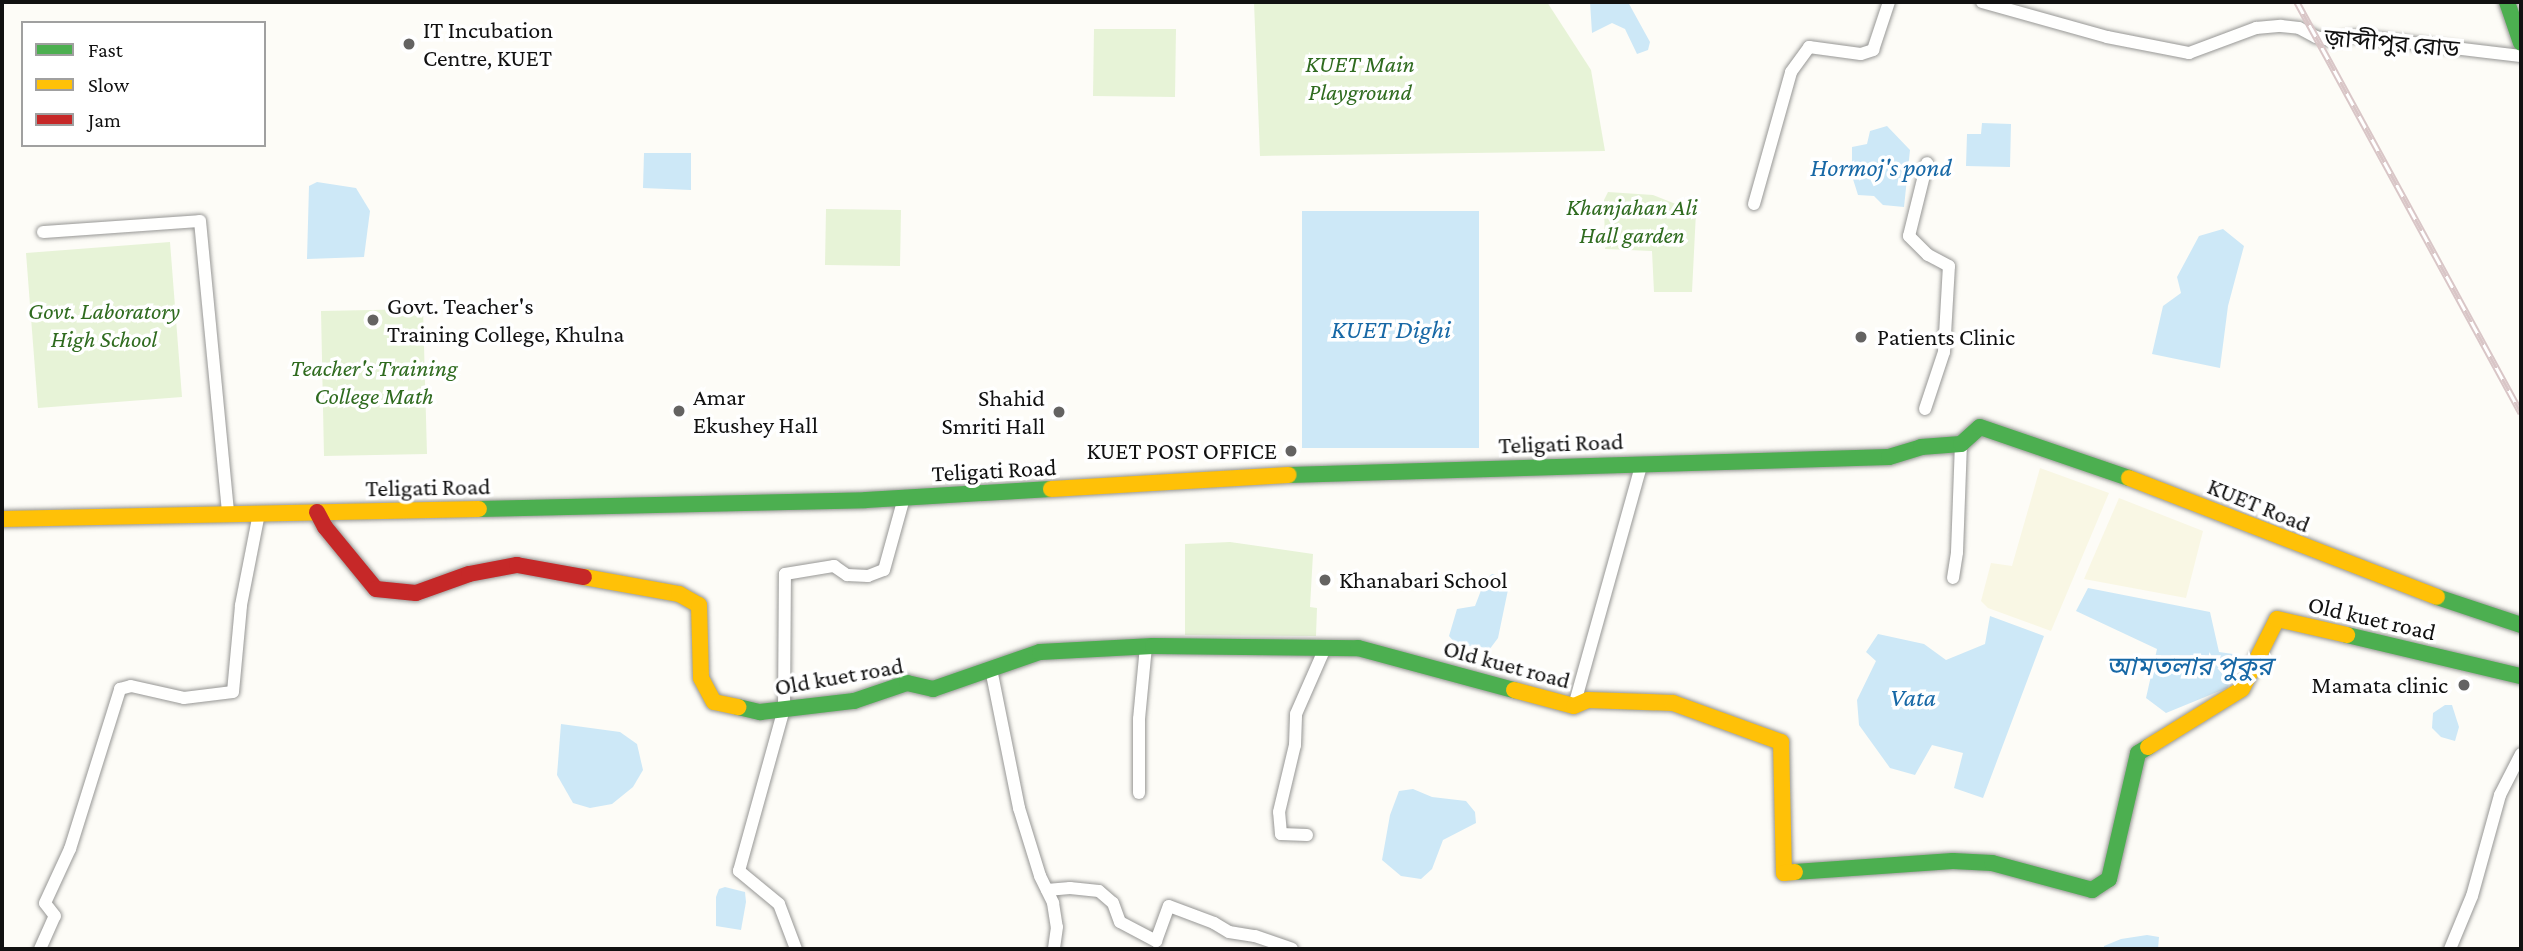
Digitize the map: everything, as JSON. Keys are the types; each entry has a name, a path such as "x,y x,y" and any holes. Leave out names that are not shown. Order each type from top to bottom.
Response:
{"main road":[{"path":"2507,2 2521,43"},
{"name":"KUET Road","path":"1961,444 1980,427 2124,476 2404,586 2521,625"},
{"name":"Teligati Road","path":"2,519 904,498 1279,475 1889,457 1921,447 1961,444"},
{"name":"Old kuet road","path":"317,512 325,527 376,589 416,593 469,575 517,565 679,594 699,605 701,678 714,702 760,712 854,701 907,683 933,689 1040,652 1146,646 1358,648 1574,706 1588,700 1673,703 1781,742 1784,873 1966,862 1992,863 2092,890 2109,879 2138,753 2242,689 2277,619 2521,676"}],"street":[{"path":"1754,204 1791,72 1809,47 1861,54 1873,50 1889,2"},
{"name":"জ়াব্দীপুর রোড","path":"1982,2 2107,37 2189,53 2256,28 2281,26 2299,28 2330,40 2355,36 2521,56"},
{"path":"1925,409 1944,352 1949,266 1928,255 1909,236 1927,163"},
{"path":"43,233 200,221 228,514"},
{"path":"1953,578 1957,552 1961,444"},
{"path":"1574,706 1642,463"},
{"path":"796,949 779,904 739,870 784,709 785,574 834,566 847,575 869,576 884,570 904,498"},
{"path":"40,949 55,916 45,904 70,849 120,689 131,686 184,698 233,692 241,606 259,513"},
{"path":"1139,793 1139,719 1146,646"},
{"path":"1307,835 1281,834 1279,812 1295,745 1296,714 1325,648"},
{"path":"991,669 1019,808 1053,903 1057,927 1054,949"},
{"path":"2450,949 2472,896 2500,795 2521,754"},
{"path":"1047,890 1070,888 1099,891 1114,903 1120,922 1156,940 1169,906 1205,919 1229,932 1255,936 1292,949"}],"shaded area":[{"path":"2040,468 2109,493 2051,631 1988,608 1981,601 1991,563 2012,566"},
{"path":"2119,498 2203,531 2186,598 2084,579"}],"green space":[{"name":"KUET Main Playground","path":"1254,2 1547,2 1591,70 1605,151 1260,156"},
{"path":"1094,29 1176,29 1175,97 1093,96"},
{"name":"Khanjahan Ali Hall garden","path":"1608,192 1653,195 1696,212 1692,292 1654,292 1652,251 1605,249 1604,200"},
{"path":"826,209 901,210 900,266 825,265"},
{"name":"Govt. Laboratory High School","path":"170,242 182,397 38,408 26,253"},
{"name":"Teacher's Training College Math","path":"423,309 427,454 324,456 321,311"},
{"path":"1230,542 1313,554 1310,607 1317,608 1316,636 1185,635 1185,544"}],"water":[{"path":"1590,2 1628,2 1650,42 1648,50 1637,54 1625,29 1612,23 1592,33"},
{"path":"1982,123 2011,124 2010,167 1966,166 1967,134 1981,134"},
{"name":"Hormoj's pond","path":"1887,126 1910,150 1904,207 1883,205 1874,196 1858,195 1852,176 1852,147 1867,144 1870,131"},
{"path":"644,153 691,153 691,190 643,188"},
{"path":"317,182 356,188 370,211 364,257 307,259 309,186"},
{"name":"KUET Dighi","path":"1302,211 1479,211 1479,448 1302,448"},
{"path":"2223,229 2244,246 2228,306 2220,368 2152,354 2163,306 2181,293 2177,277 2199,236"},
{"path":"1492,574 1505,577 1509,585 1498,638 1489,650 1455,643 1449,636 1457,609 1475,606 1485,580"},
{"name":"আমতলার পুকুর","path":"2088,588 2210,612 2219,652 2247,656 2227,688 2166,713 2146,698 2157,649 2076,611"},
{"name":"Vata","path":"1990,616 2044,636 1983,798 1954,788 1963,753 1932,745 1915,775 1890,768 1859,725 1857,700 1876,661 1866,652 1878,634 1924,644 1946,660 1985,644"},
{"path":"2445,705 2452,705 2459,727 2455,741 2441,737 2432,728 2433,713"},
{"path":"561,724 620,732 637,744 643,770 633,787 612,804 590,808 573,803 557,775"},
{"path":"1413,789 1432,797 1466,801 1475,812 1476,823 1443,840 1432,869 1421,879 1401,876 1382,860 1390,815 1399,791"},
{"path":"725,887 745,892 741,930 716,926 716,897 719,889"},
{"path":"2147,935 2159,937 2158,949 2104,949 2104,946 2121,939"}],"railway":[{"path":"2297,2 2521,413"}],"traffic: fast":[{"path":"2507,2 2521,43"},
{"path":"1289,475 1889,457 1921,447 1961,444 1980,427 2129,478"},
{"path":"479,509 866,500 1051,489"},
{"path":"2437,597 2521,625"},
{"path":"2347,635 2521,676"},
{"path":"738,707 760,712 854,701 907,683 933,689 1040,652 1153,646 1358,648 1514,690"},
{"path":"1795,872 1953,861 1992,863 2092,890 2109,879 2138,753 2148,747"}],"traffic: slow":[{"path":"1051,489 1289,475"},
{"path":"2129,478 2437,597"},
{"path":"2,519 479,509"},
{"path":"584,577 679,594 699,605 701,678 714,702 738,707"},
{"path":"2148,747 2242,689 2277,619 2347,635"},
{"path":"1514,690 1574,706 1588,700 1673,703 1781,742 1784,873 1795,872"}],"traffic: jam":[{"path":"317,512 325,527 376,589 416,593 469,574 517,565 584,577"}],"place":[{"name":"IT Incubation Centre, KUET","path":"409,44"},
{"name":"Govt. Teacher's Training College, Khulna","path":"373,320"},
{"name":"Patients Clinic","path":"1861,337"},
{"name":"Amar Ekushey Hall","path":"679,411"},
{"name":"Shahid Smriti Hall","path":"1059,412"},
{"name":"KUET POST OFFICE","path":"1291,451"},
{"name":"Khanabari School","path":"1325,580"},
{"name":"Mamata clinic","path":"2464,685"}]}
